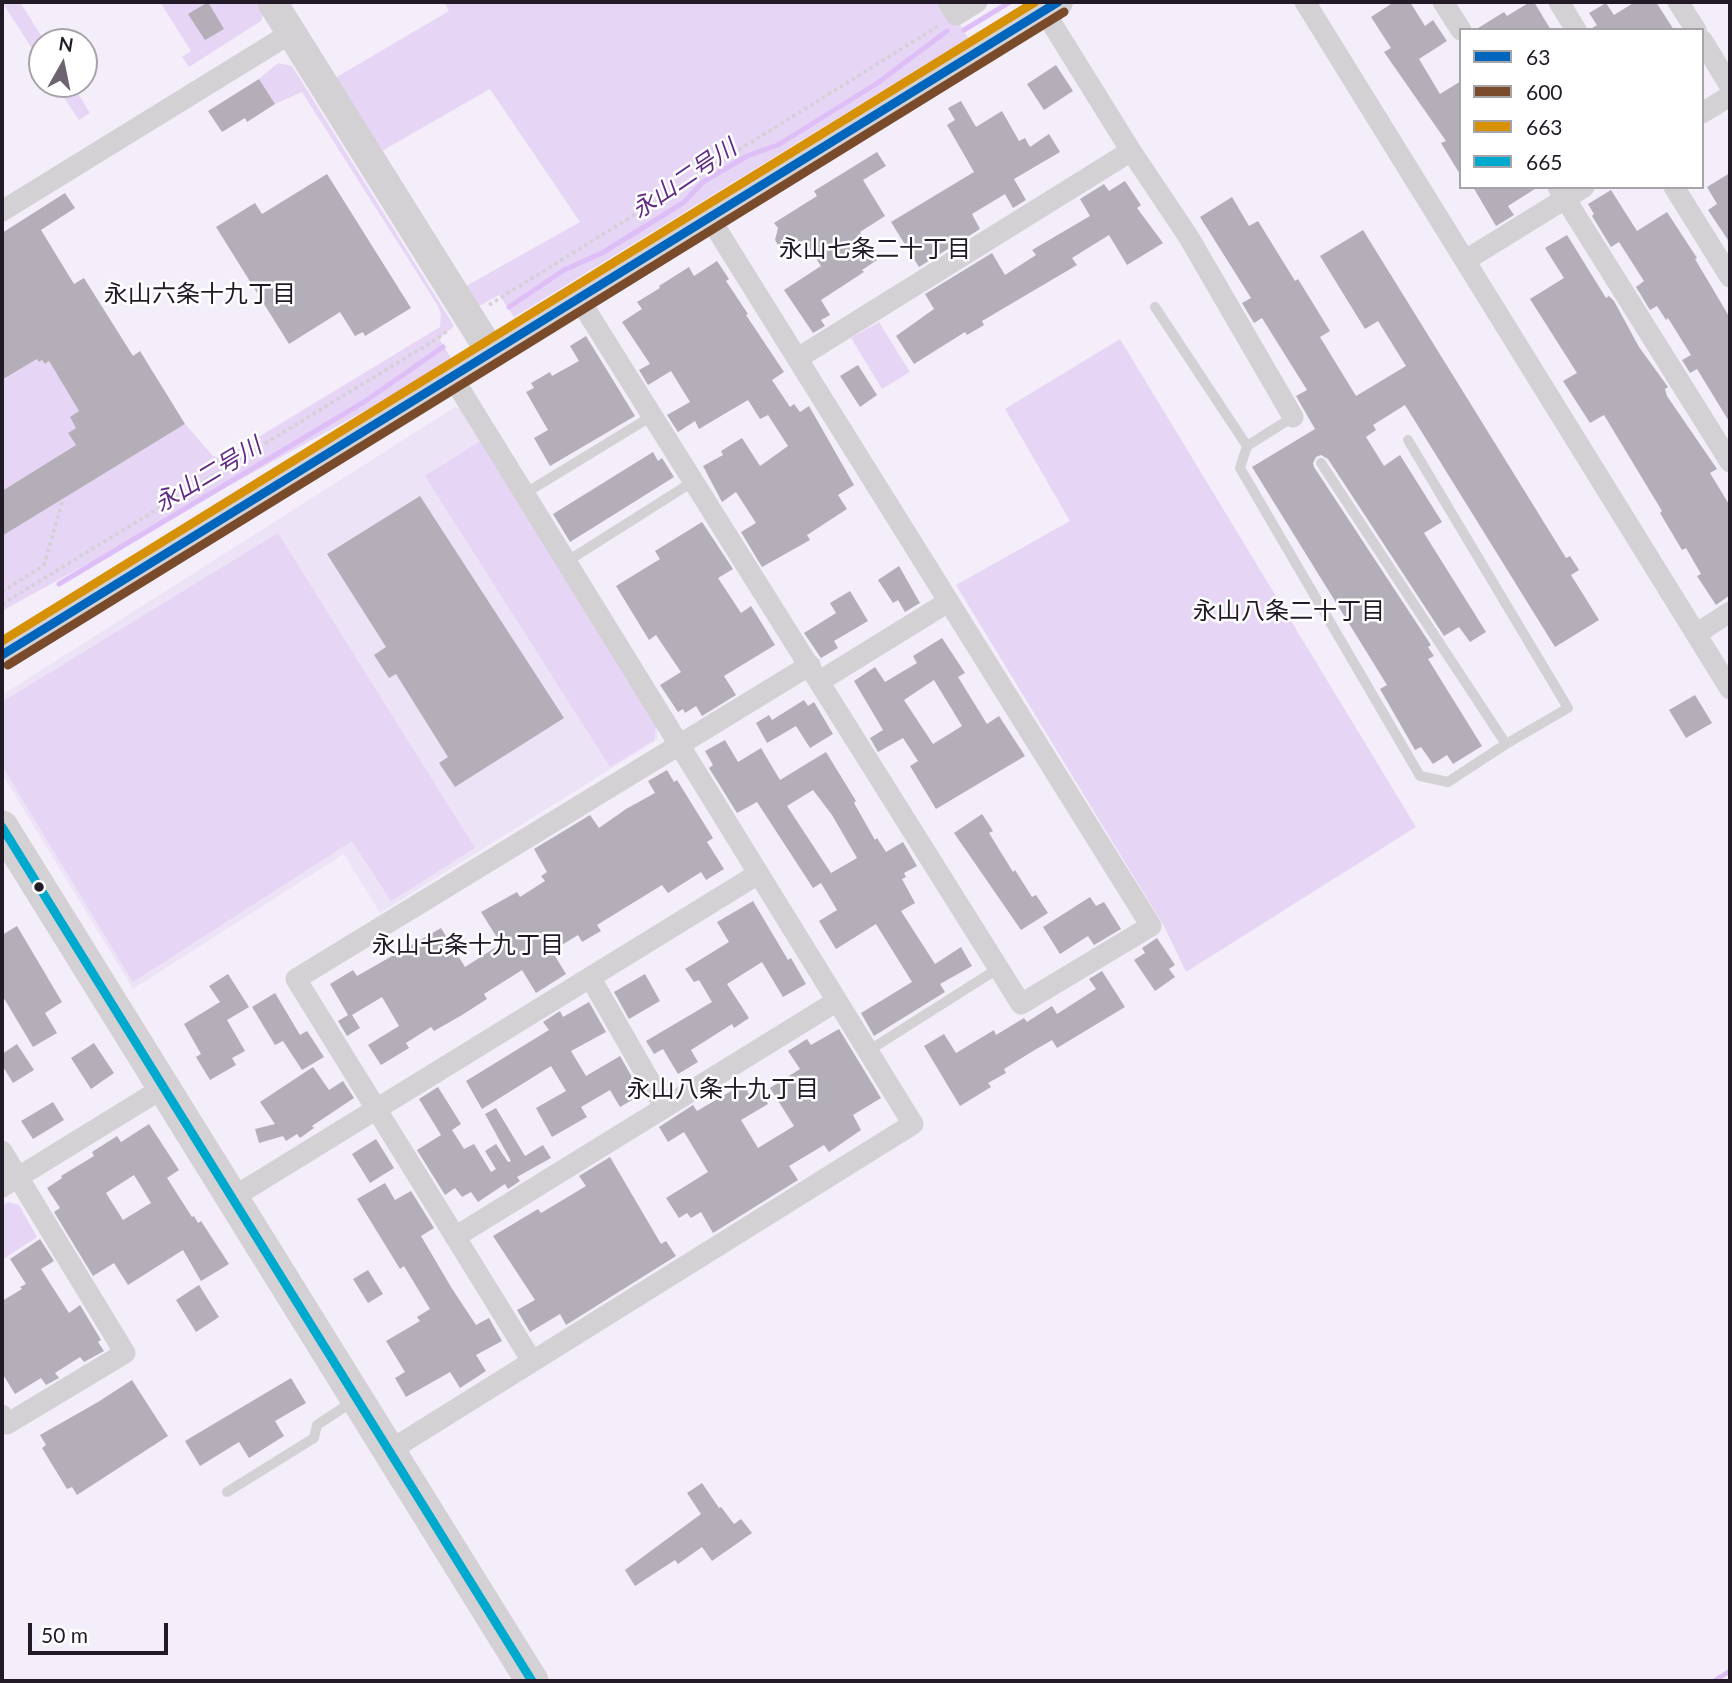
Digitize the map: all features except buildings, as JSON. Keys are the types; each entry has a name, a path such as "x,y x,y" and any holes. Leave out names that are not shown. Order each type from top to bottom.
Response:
{"main road":[{"path":"2,827 532,1681"}],"street":[{"path":"272,2 492,354"},
{"path":"952,8 977,2"},
{"path":"1305,2 1730,689"},
{"path":"1443,2 1460,28"},
{"path":"1559,2 1575,28"},
{"path":"1678,2 1695,28"},
{"path":"2,655 1051,6 1131,151 1188,236 1293,417"},
{"path":"2,212 291,33"},
{"path":"1704,43 1730,86"},
{"path":"1704,112 1730,96"},
{"path":"798,358 1131,151"},
{"path":"1675,189 1730,277"},
{"path":"1466,260 1562,193 1730,462"},
{"path":"579,299 1021,1004 1151,926 709,217"},
{"path":"389,1451 913,1124 453,378"},
{"path":"532,1361 296,979 678,745 948,602"},
{"path":"1696,634 1730,612"},
{"path":"232,1198 758,874"},
{"path":"590,977 664,1107"},
{"path":"455,1237 837,1001"},
{"path":"10,1182 163,1088"},
{"path":"2,1151 10,1182 125,1353 7,1424 2,1415"}],"lane":[{"path":"1155,307 1247,446"},
{"path":"524,494 652,416"},
{"path":"1293,417 1247,446 1240,468 1420,776 1448,782 1568,708 1408,440"},
{"path":"1321,463 1506,744"},
{"path":"566,562 694,481"},
{"path":"868,1051 999,968"},
{"path":"227,1492 314,1438 317,1425 357,1399"}],"path":[{"path":"2,604 439,338 469,316 952,8"},
{"path":"2,592 44,565 62,499"}],"shaded area":[{"path":"2,2 20,2 36,28 28,28 28,42"},
{"path":"160,2 259,2 263,15 261,21 189,67 182,57 191,51"},
{"path":"444,2 946,2 968,38 514,317 499,295 479,306 466,286 580,222 490,89 380,152 335,78 449,11"},
{"path":"278,63 292,66 454,326 439,338 453,362 2,611 2,536 185,424 213,456 222,459 440,327 441,314 438,306 302,92 275,104 259,79"},
{"path":"64,98 81,98 90,113 79,120"},
{"path":"879,322 910,372 882,389 851,338"},
{"path":"1120,339 1416,827 1186,972 1165,928 956,585 1070,521 1005,409"},
{"path":"37,359 45,364 49,361 79,411 70,417 76,428 68,433 76,445 2,491 2,381"},
{"path":"455,407 464,410 658,726 657,740 380,913 344,854 133,989 2,774 2,695"},
{"path":"480,441 656,726 654,740 610,767 425,476"},
{"path":"278,533 475,848 391,901 352,841 133,982 2,766 2,702"},
{"path":"8,1202 19,1205 37,1237 2,1260 2,1206"}],"waterway":[{"name":"永山二号川","path":"964,30 1010,2"},
{"name":"永山二号川","path":"509,307 564,270 602,253 683,203 703,182 747,156 778,145 876,84 947,31"},
{"name":"永山二号川","path":"59,584 364,402 443,347"},
{"path":"1714,1681 1730,1671"}],"transit line":[{"name":"663","path":"2,641 1035,2"},
{"name":"63","path":"2,655 1058,2"},
{"name":"600","path":"8,665 1064,12"},
{"name":"665","path":"2,827 532,1681"}],"district":[{"name":"永山七条二十丁目","path":"875,249"},
{"name":"永山六条十九丁目","path":"200,294"},
{"name":"永山八条二十丁目","path":"1289,611"},
{"name":"永山七条十九丁目","path":"468,945"},
{"name":"永山八条十九丁目","path":"723,1089"}]}
